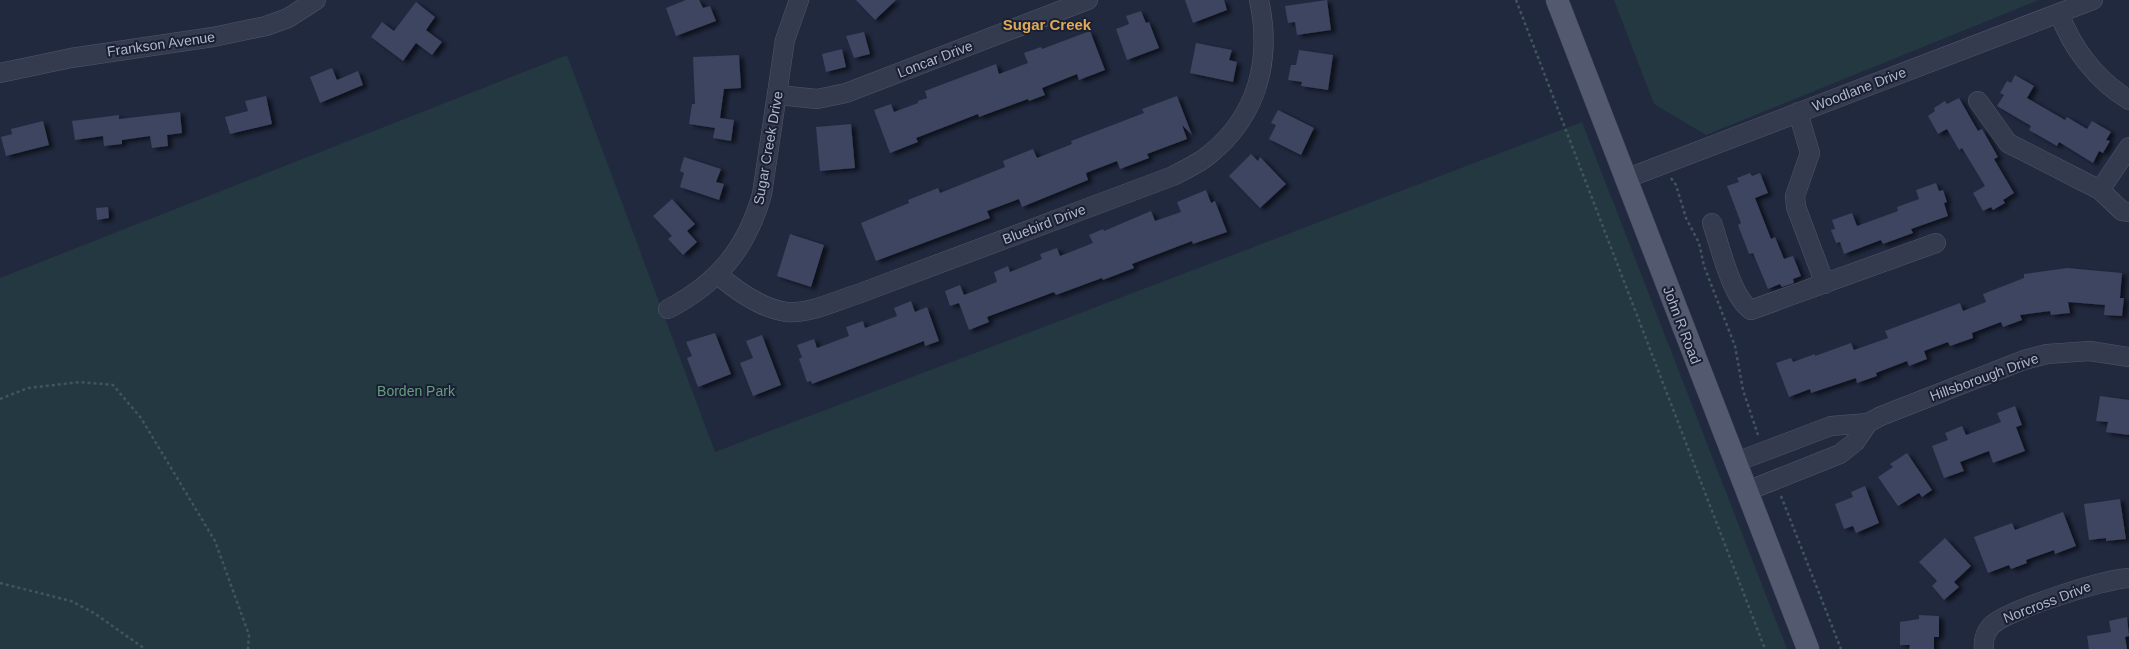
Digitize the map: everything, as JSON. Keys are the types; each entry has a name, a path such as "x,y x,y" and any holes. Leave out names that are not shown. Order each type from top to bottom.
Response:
{"main road":[{"name":"John R Road","path":"1557,0 1808,649"}],"street":[{"name":"Frankson Avenue","path":"0,73 71,58 213,37 266,26 288,18 316,0"},
{"name":"Sugar Creek Drive","path":"668,309 687,299 718,275 739,247 757,212 762,194 778,95 785,40 799,0"},
{"name":"Loncar Drive","path":"778,95 817,99 846,93 1088,0"},
{"name":"Bluebird Drive","path":"718,275 735,289 768,307 788,312 811,309 858,294 1173,176 1193,166 1210,155 1224,141 1237,126 1252,99 1264,61 1263,19 1259,0"},
{"name":"Woodlane Drive","path":"1626,178 2093,0"},
{"path":"2058,13 2071,43 2077,52 2112,88 2129,100"},
{"path":"1978,101 2008,143 2100,190 2122,211 2129,212"},
{"path":"1798,112 1810,152 1795,196 1796,207 1825,284"},
{"path":"2100,190 2129,147"},
{"path":"1712,222 1734,285 1745,306 1751,310 1936,243"},
{"name":"Hillsborough Drive","path":"1736,462 1831,426 1868,423 1881,416 2032,358 2054,353 2090,351 2129,357"},
{"name":"Hillsborough Drive","path":"1747,491 1840,454 1855,442 1868,423"},
{"name":"Norcross Drive","path":"1984,649 1985,636 1991,626 2008,615 2079,588 2120,578 2129,578"}],"path":[{"path":"1516,0 1765,649"},
{"path":"1669,175 1676,185 1686,218 1699,242 1704,266 1735,346 1743,390 1759,436"},
{"path":"0,399 28,388 80,382 114,385 141,418 215,541 249,635 248,649"},
{"path":"1780,495 1841,649"},
{"path":"0,583 71,601 94,613 145,649"}],"green space":[{"path":"1614,0 2039,0 1706,135 1654,104"},
{"name":"Borden Park","path":"567,55 715,452 1582,122 1787,649 0,649 0,278"}],"building":[{"path":"686,0 699,0 703,8 710,6 716,21 676,36 666,8"},
{"path":"856,0 896,0 875,20"},
{"path":"1185,0 1224,0 1227,10 1193,23"},
{"path":"1327,0 1331,30 1297,35 1295,22 1288,23 1285,6"},
{"path":"416,2 435,17 426,30 442,42 432,55 416,43 403,61 371,37 382,22 394,31"},
{"path":"1141,11 1146,23 1149,22 1159,48 1127,60 1116,29 1129,24 1126,16"},
{"path":"1090,31 1105,70 1079,80 1077,74 1042,88 1045,95 1029,101 1028,99 979,117 978,114 916,138 918,142 890,153 874,110 891,104 894,112 918,103 918,101 927,98 925,91 996,64 999,74 1028,63 1024,53 1041,47 1042,49"},
{"path":"864,32 870,54 854,58 846,36"},
{"path":"1196,43 1232,50 1229,60 1237,62 1233,82 1190,73"},
{"path":"842,49 846,67 826,72 822,54"},
{"path":"1299,50 1333,55 1328,90 1301,86 1302,82 1288,80 1291,65 1296,65"},
{"path":"739,55 741,88 724,89 720,118 734,120 731,141 713,138 715,128 689,124 692,104 695,104 693,57"},
{"path":"332,68 337,80 358,71 363,85 320,103 310,77"},
{"path":"2015,75 2034,86 2027,98 2065,120 2067,117 2087,129 2092,121 2111,132 2106,140 2110,141 2103,153 2099,151 2093,163 2059,142 2057,146 2029,130 2031,126 1997,106 2004,95 2000,93 2007,81 2011,83"},
{"path":"266,96 272,124 230,134 225,117 248,111 245,101"},
{"path":"1177,96 1192,135 1182,125 1187,139 1147,154 1149,158 1120,169 1117,161 1086,173 1088,180 1022,207 1019,199 987,211 990,218 876,261 861,223 909,203 908,200 938,188 940,193 1005,167 1003,161 1033,149 1037,158 1072,144 1071,141 1144,113 1142,109"},
{"path":"1959,98 1978,131 1982,129 1998,157 1994,159 2014,193 2003,200 2005,203 1993,210 1991,207 1983,211 1973,193 1985,186 1962,148 1959,150 1947,129 1938,134 1928,116 1935,111 1934,108 1945,101 1947,104"},
{"path":"1278,110 1314,128 1301,155 1269,139 1276,125 1271,123"},
{"path":"180,112 182,133 167,135 168,146 152,148 150,136 122,140 122,144 104,146 103,136 75,140 72,121 119,115 119,119"},
{"path":"43,121 49,145 6,156 1,137 12,134 11,129"},
{"path":"851,124 855,168 820,171 816,127"},
{"path":"1251,154 1258,161 1260,157 1286,184 1260,208 1229,176"},
{"path":"684,157 721,169 716,182 724,184 719,200 680,187 684,173 680,171"},
{"path":"1750,173 1752,176 1760,173 1768,193 1755,198 1771,239 1775,237 1784,259 1793,256 1801,276 1793,279 1794,283 1782,287 1780,284 1768,289 1753,253 1749,254 1738,225 1741,223 1727,186 1739,182 1737,178"},
{"path":"1936,183 1939,191 1943,190 1947,202 1944,203 1948,216 1911,229 1913,233 1883,244 1881,240 1844,254 1840,242 1836,243 1831,230 1835,229 1832,220 1852,213 1857,226 1898,211 1897,207 1919,199 1916,190"},
{"path":"1206,190 1211,203 1215,201 1227,232 1193,244 1192,241 1132,264 1134,268 1103,280 1102,278 1056,295 1054,292 987,317 989,322 969,330 959,303 950,306 945,291 960,285 964,295 997,282 994,272 1008,266 1010,272 1042,259 1040,254 1057,248 1060,256 1093,243 1089,235 1103,229 1104,231 1151,211 1155,221 1181,212 1177,202"},
{"path":"672,199 695,224 687,231 697,242 683,255 668,239 672,236 653,216"},
{"path":"108,207 109,218 97,220 96,208"},
{"path":"790,234 824,245 811,287 777,276"},
{"path":"2067,268 2122,273 2120,298 2124,298 2122,316 2104,315 2105,305 2068,302 2070,313 2051,315 2050,311 2020,315 2022,320 2003,327 2001,322 1972,333 1973,338 1950,346 1948,342 1924,351 1927,359 1909,366 1907,361 1876,373 1877,376 1857,383 1856,378 1811,393 1810,389 1789,397 1776,363 1791,358 1793,362 1851,343 1854,350 1888,338 1885,331 1960,303 1963,311 1986,302 1983,294 2024,278 2024,274"},
{"path":"911,301 915,312 927,307 939,341 925,346 924,341 812,384 811,381 807,382 799,359 802,357 797,345 814,339 817,348 849,336 846,327 863,321 865,328 897,316 894,308"},
{"path":"715,333 731,374 698,387 687,358 692,356 686,342"},
{"path":"762,335 781,385 753,396 740,363 753,358 746,341"},
{"path":"2100,396 2129,400 2129,435 2106,432 2108,422 2096,421"},
{"path":"2015,406 2022,425 2016,427 2025,451 1993,463 1989,451 1960,462 1964,471 1944,478 1932,446 1948,440 1945,433 1962,426 1966,435 2001,422 1997,413"},
{"path":"1907,453 1932,490 1922,497 1919,493 1898,506 1878,477 1893,467 1890,464"},
{"path":"1865,486 1879,523 1856,533 1853,526 1844,529 1835,504 1853,497 1851,492"},
{"path":"2120,499 2126,539 2106,541 2106,538 2089,540 2084,504"},
{"path":"2063,512 2076,546 2055,554 2054,550 2026,560 2027,563 2011,569 2009,565 1988,573 1974,537 2012,523 2015,530"},
{"path":"1945,538 1971,566 1954,582 1959,587 1944,600 1932,586 1937,581 1919,562"},
{"path":"1919,615 1939,616 1939,637 1934,637 1934,649 1909,649 1910,645 1900,645 1900,622 1919,619"},
{"path":"2127,617 2129,636 2125,637 2127,649 2089,649 2087,636 2111,632 2109,621"}],"district":[{"name":"Sugar Creek","path":"1047,25"}]}
